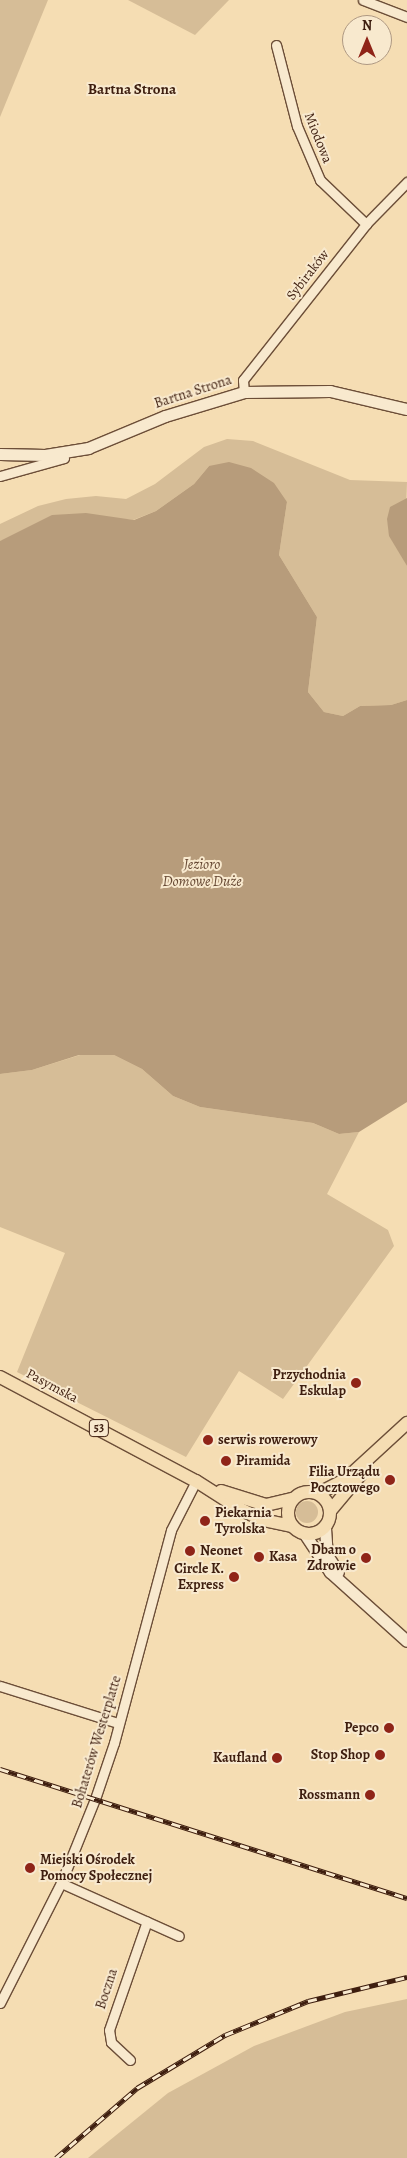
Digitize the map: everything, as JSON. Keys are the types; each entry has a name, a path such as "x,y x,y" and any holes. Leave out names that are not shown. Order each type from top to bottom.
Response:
{"main road":[{"name":"Pasymska","path":"0,1377 196,1481 263,1520 292,1526"},
{"name":"53","path":"292,1499 308,1492 318,1493 338,1485 407,1423"},
{"name":"53","path":"324,1528 331,1510 386,1442"},
{"name":"Pasymska","path":"196,1481 266,1505 292,1499"},
{"path":"318,1493 331,1510"},
{"path":"292,1499 288,1515 292,1526"},
{"name":"53","path":"292,1526 304,1533"},
{"path":"304,1533 324,1528"}],"street":[{"path":"363,0 407,17"},
{"name":"Miodowa","path":"276,45 297,126 320,180 366,224"},
{"name":"Sybiraków","path":"244,392 243,380 366,224 407,182"},
{"name":"Bartna Strona","path":"0,476 64,458 64,453 88,448 198,404 244,392 330,391 407,409"},
{"path":"0,454 64,453"},
{"name":"Bohaterów Westerplatte","path":"0,2003 61,1883 95,1799 171,1530 196,1481"},
{"path":"324,1528 327,1554 354,1591"},
{"path":"304,1533 330,1572 405,1634"},
{"path":"0,1686 118,1723"},
{"path":"61,1883 179,1936"},
{"name":"Boczna","path":"130,2060 111,2042 109,2030 147,1921"}],"shaded area":[{"path":"0,0 48,0 0,117"},
{"path":"128,0 229,0 195,35"},
{"path":"227,439 253,441 350,480 407,482 404,559 407,566 407,700 391,705 360,706 343,716 324,712 308,692 317,617 279,555 287,502 209,466 194,484 156,511 133,520 110,518 0,541 0,524 38,506 66,499 96,496 126,499 155,484 204,447"},
{"path":"80,1055 114,1055 142,1069 173,1096 200,1107 313,1123 339,1134 359,1132 327,1194 388,1230 394,1246 283,1399 239,1371 186,1457 17,1372 65,1253 0,1227 0,1074 32,1070"},
{"path":"307,1501 315,1504 318,1512 315,1520 307,1523 299,1520 296,1512 299,1504"},
{"path":"407,1999 407,2158 88,2158 168,2093 254,2046 345,2012"}],"water":[{"name":"Jezioro Domowe Duże","path":"229,462 251,468 274,483 287,502 279,555 317,617 308,692 324,712 343,716 360,706 391,705 407,700 407,1102 359,1132 339,1134 313,1123 200,1107 173,1096 142,1069 114,1055 79,1055 32,1070 0,1074 0,541 52,515 86,513 134,520 156,511 194,484 209,466"},
{"path":"407,498 407,566 389,536 387,519 390,507"}],"railway":[{"path":"0,1769 407,1898"},
{"path":"56,2158 137,2088 225,2035 308,2001 407,1977"}],"place":[{"name":"Przychodnia Eskulap","path":"356,1383"},
{"name":"serwis rowerowy","path":"208,1440"},
{"name":"Piramida","path":"226,1461"},
{"name":"Filia Urządu Pocztowego","path":"390,1480"},
{"name":"Piekarnia Tyrolska","path":"205,1521"},
{"name":"Neonet","path":"190,1551"},
{"name":"Kasa","path":"259,1557"},
{"name":"Dbam o Zdrowie","path":"366,1558"},
{"name":"Circle K. Express","path":"234,1577"},
{"name":"Pepco","path":"389,1728"},
{"name":"Stop Shop","path":"380,1755"},
{"name":"Kaufland","path":"277,1758"},
{"name":"Rossmann","path":"370,1795"},
{"name":"Miejski Ośrodek Pomocy Społecznej","path":"30,1868"}],"district":[{"name":"Bartna Strona","path":"132,90"}]}
